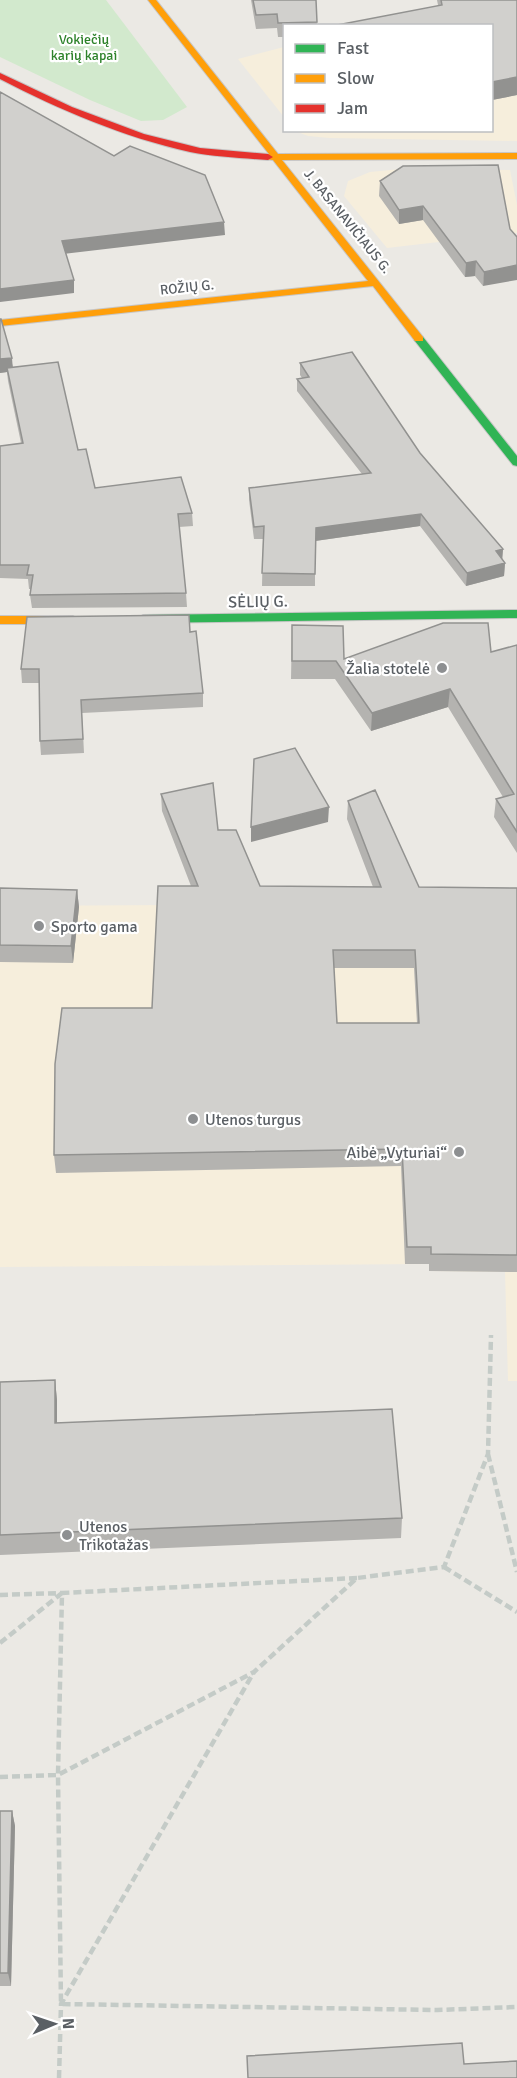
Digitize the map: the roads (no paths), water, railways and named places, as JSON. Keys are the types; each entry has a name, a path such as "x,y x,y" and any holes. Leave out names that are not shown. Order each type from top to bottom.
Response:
{"street":[{"name":"J. BASANAVIČIAUS G.","path":"152,0 517,463"},
{"path":"0,76 40,96 149,137 191,149 275,158 517,156"},
{"name":"ROŽIŲ G.","path":"0,323 377,283"},
{"name":"SĖLIŲ G.","path":"129,619 517,614"},
{"path":"0,620 82,619"}],"place":[{"name":"Žalia stotelė","path":"442,668"},
{"name":"Sporto gama","path":"39,926"},
{"name":"Utenos turgus","path":"193,1119"},
{"name":"Aibė „Vyturiai“","path":"459,1152"},
{"name":"Utenos Trikotažas","path":"67,1535"}],"park label":[{"name":"Vokiečių karių kapai","path":"84,47"}]}
